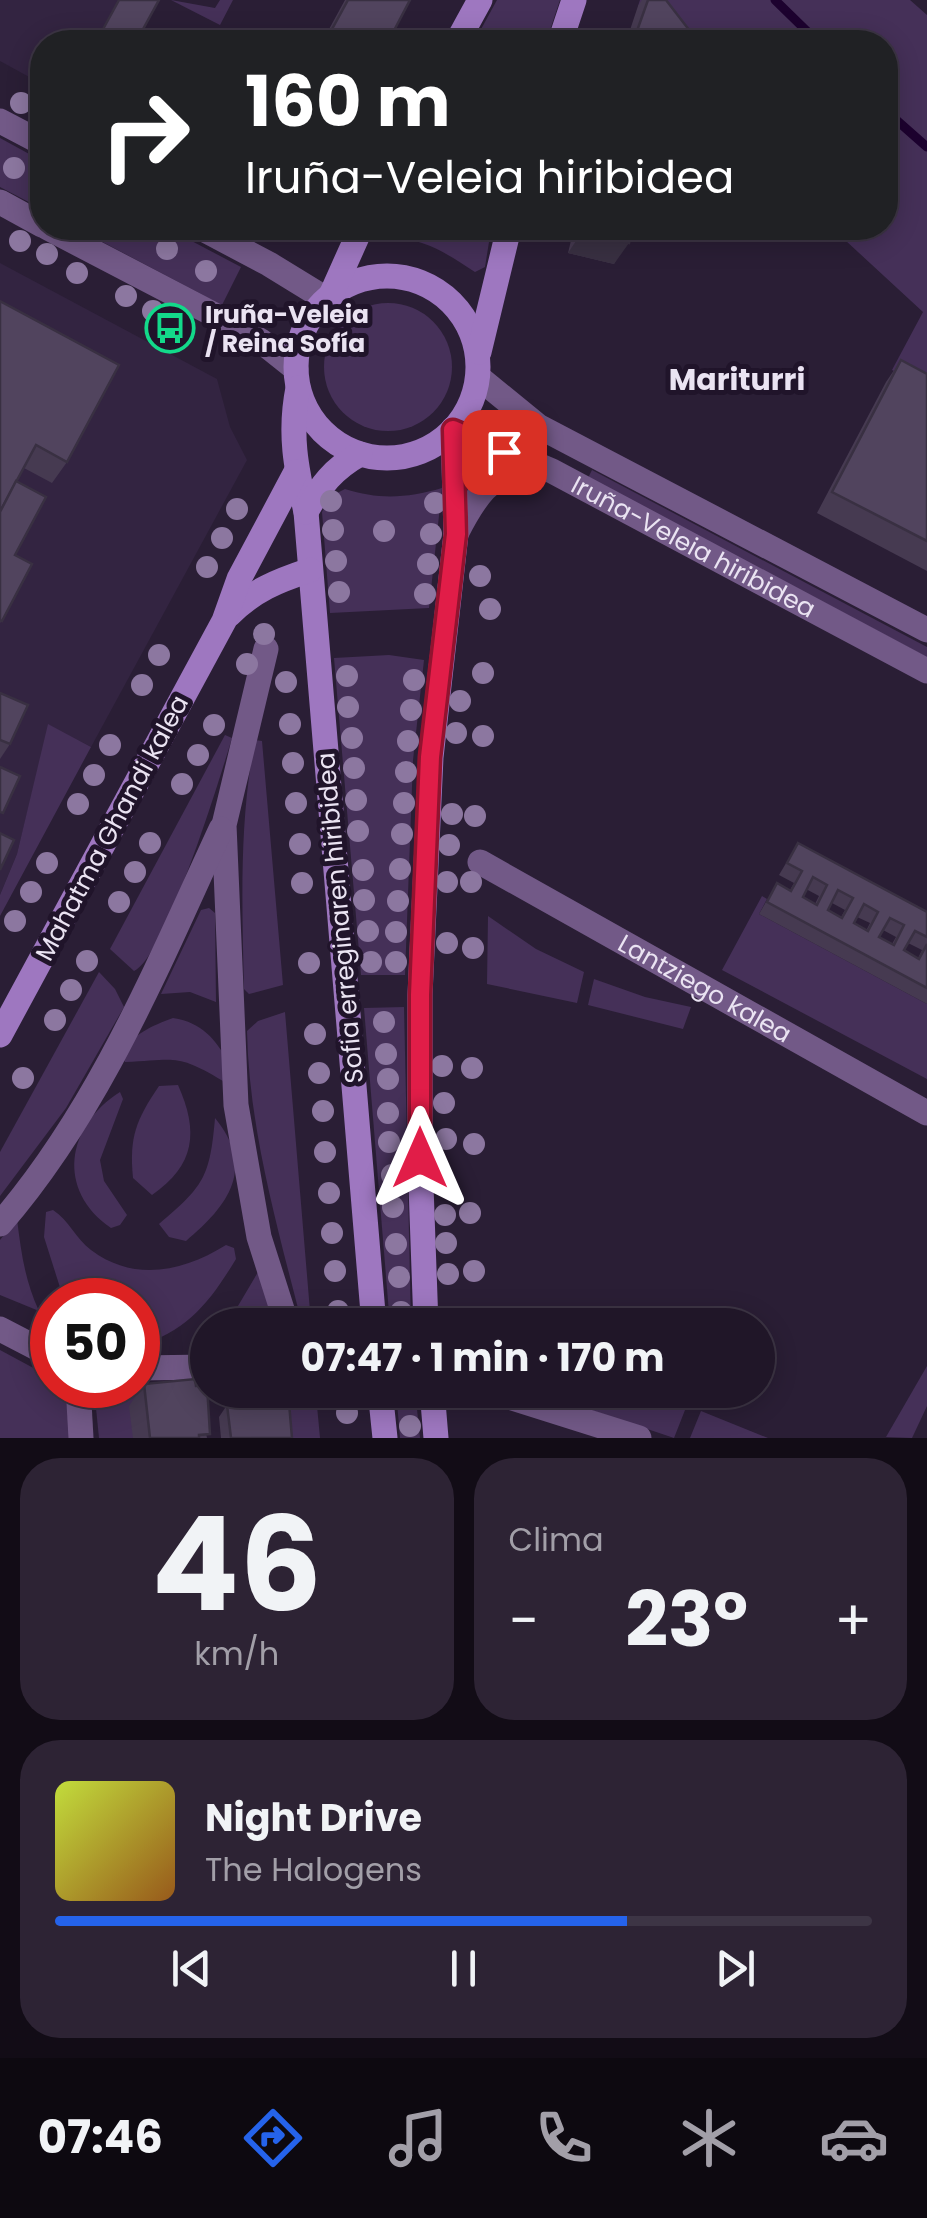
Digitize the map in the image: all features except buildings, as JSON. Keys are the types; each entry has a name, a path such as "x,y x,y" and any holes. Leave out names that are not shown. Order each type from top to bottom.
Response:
{"main road":[{"path":"464,30 480,0"},
{"path":"564,30 574,0"},
{"path":"355,240 329,297 309,319 299,343 297,379 306,410 320,429 338,444 360,454 384,458 410,455 433,446 453,430 470,405 506,240"},
{"path":"329,297 359,280 392,276 423,282 450,300 469,326 478,367"},
{"name":"Sofia erreginaren hiribidea","path":"297,379 292,420 296,472 306,512 373,1308"},
{"path":"425,1308 420,995 430,757 456,534 453,430"},
{"path":"306,512 330,475 360,454"},
{"name":"Mahatma Ghandi kalea","path":"0,1035 224,621 239,579 296,472"},
{"name":"Mahatma Ghandi kalea","path":"224,621 258,590 310,570"},
{"path":"382,1408 385,1438"},
{"path":"434,1408 436,1438"}],"street":[{"path":"0,121 30,137"},
{"path":"0,202 30,218"},
{"path":"71,240 246,333 297,379"},
{"path":"224,240 329,297"},
{"name":"Iruña-Veleia hiribidea","path":"478,367 538,426 927,630"},
{"name":"Iruña-Veleia hiribidea","path":"453,430 552,472 927,672"},
{"path":"456,534 484,487 509,469 530,464"},
{"path":"0,1224 38,1180 94,1090 224,825 266,649"},
{"path":"224,825 236,1105 259,1237 282,1308"},
{"name":"Lantziego kalea","path":"480,862 927,1112"},
{"path":"0,1329 30,1345"},
{"path":"160,1368 190,1368"},
{"path":"79,1408 81,1438"},
{"path":"544,1408 638,1438"}],"shaded area":[{"path":"0,0 118,0 102,30 30,30 30,77 0,61"},
{"path":"171,0 215,8 220,0 233,0 220,25"},
{"path":"497,0 560,0 550,30 481,30"},
{"path":"640,0 910,0 927,15 927,388 892,370 923,312 845,240 898,240 898,30 657,30 638,6"},
{"path":"0,138 30,154 30,203 0,187"},
{"path":"99,240 190,240 241,267 222,305"},
{"path":"409,240 489,242 485,267 475,272 441,251"},
{"path":"0,263 217,379 230,427 247,460 91,747 49,725 17,854 0,895"},
{"path":"388,303 413,307 434,321 448,342 452,367 448,392 434,413 413,427 388,431 363,427 342,413 328,392 324,367 328,342 342,321 363,307"},
{"path":"592,470 927,647 927,657 588,478"},
{"path":"442,488 429,608 330,613 322,512 331,496 345,489 393,496"},
{"path":"389,655 424,660 413,760 405,975 361,975 334,658"},
{"path":"48,724 91,747 0,916 0,895 17,854"},
{"path":"225,735 232,738 190,864 161,934 147,959 134,971 110,949"},
{"path":"255,740 262,741 283,985 249,994 244,989 243,864 246,801"},
{"path":"762,896 767,899 759,914 927,1004 927,1079 722,970"},
{"path":"209,908 215,913 216,1002 190,992 161,994 201,910"},
{"path":"488,916 536,949 584,972 577,1003 487,984"},
{"path":"99,972 115,989 124,1007 66,1108 0,1196 0,1152"},
{"path":"594,979 645,997 691,1007 683,1029 588,1005"},
{"path":"404,1007 411,1308 389,1308 364,1008"},
{"path":"285,1012 310,1308 298,1308 266,1179 253,1105 247,1031 258,1021"},
{"path":"173,1018 200,1028 213,1039 230,1064 223,1081 176,1060 125,1062 120,1053 131,1041"},
{"path":"178,1085 189,1118 189,1146 177,1172 152,1195 133,1178 136,1129 159,1086"},
{"path":"120,1092 123,1099 100,1160 104,1181 127,1215 120,1225 111,1228 93,1213 82,1196 75,1177 75,1158 88,1122"},
{"path":"215,1118 234,1153 232,1185 214,1214 186,1241 169,1237 159,1224 202,1179"},
{"path":"53,1210 91,1250 125,1267 176,1267 226,1245 234,1248 236,1259 200,1308 190,1308 190,1318 160,1337 160,1278 57,1278 44,1237 46,1212"},
{"path":"17,1219 30,1286 30,1307 0,1295 0,1240"},
{"path":"258,1272 270,1308 237,1308"},
{"path":"0,1350 30,1366 30,1408 68,1408 70,1438 0,1438"},
{"path":"927,1366 927,1406 912,1438 886,1437"},
{"path":"160,1390 180,1391 133,1438 99,1438 96,1408 160,1408"},
{"path":"279,1408 317,1408 320,1438 283,1438"},
{"path":"398,1408 417,1408 420,1438 400,1438"},
{"path":"585,1408 686,1408 674,1438"},
{"path":"701,1411 768,1438 690,1438"}],"waterway":[{"path":"775,0 806,30"},
{"path":"898,121 927,147"}],"place":[{"name":"Iruña-Veleia / Reina Sofía","path":"170,328"}],"district":[{"name":"Mariturri","path":"737,379"}],"route":[{"path":"420,1158 420,995 430,757 456,534 453,430 504,452"}]}
